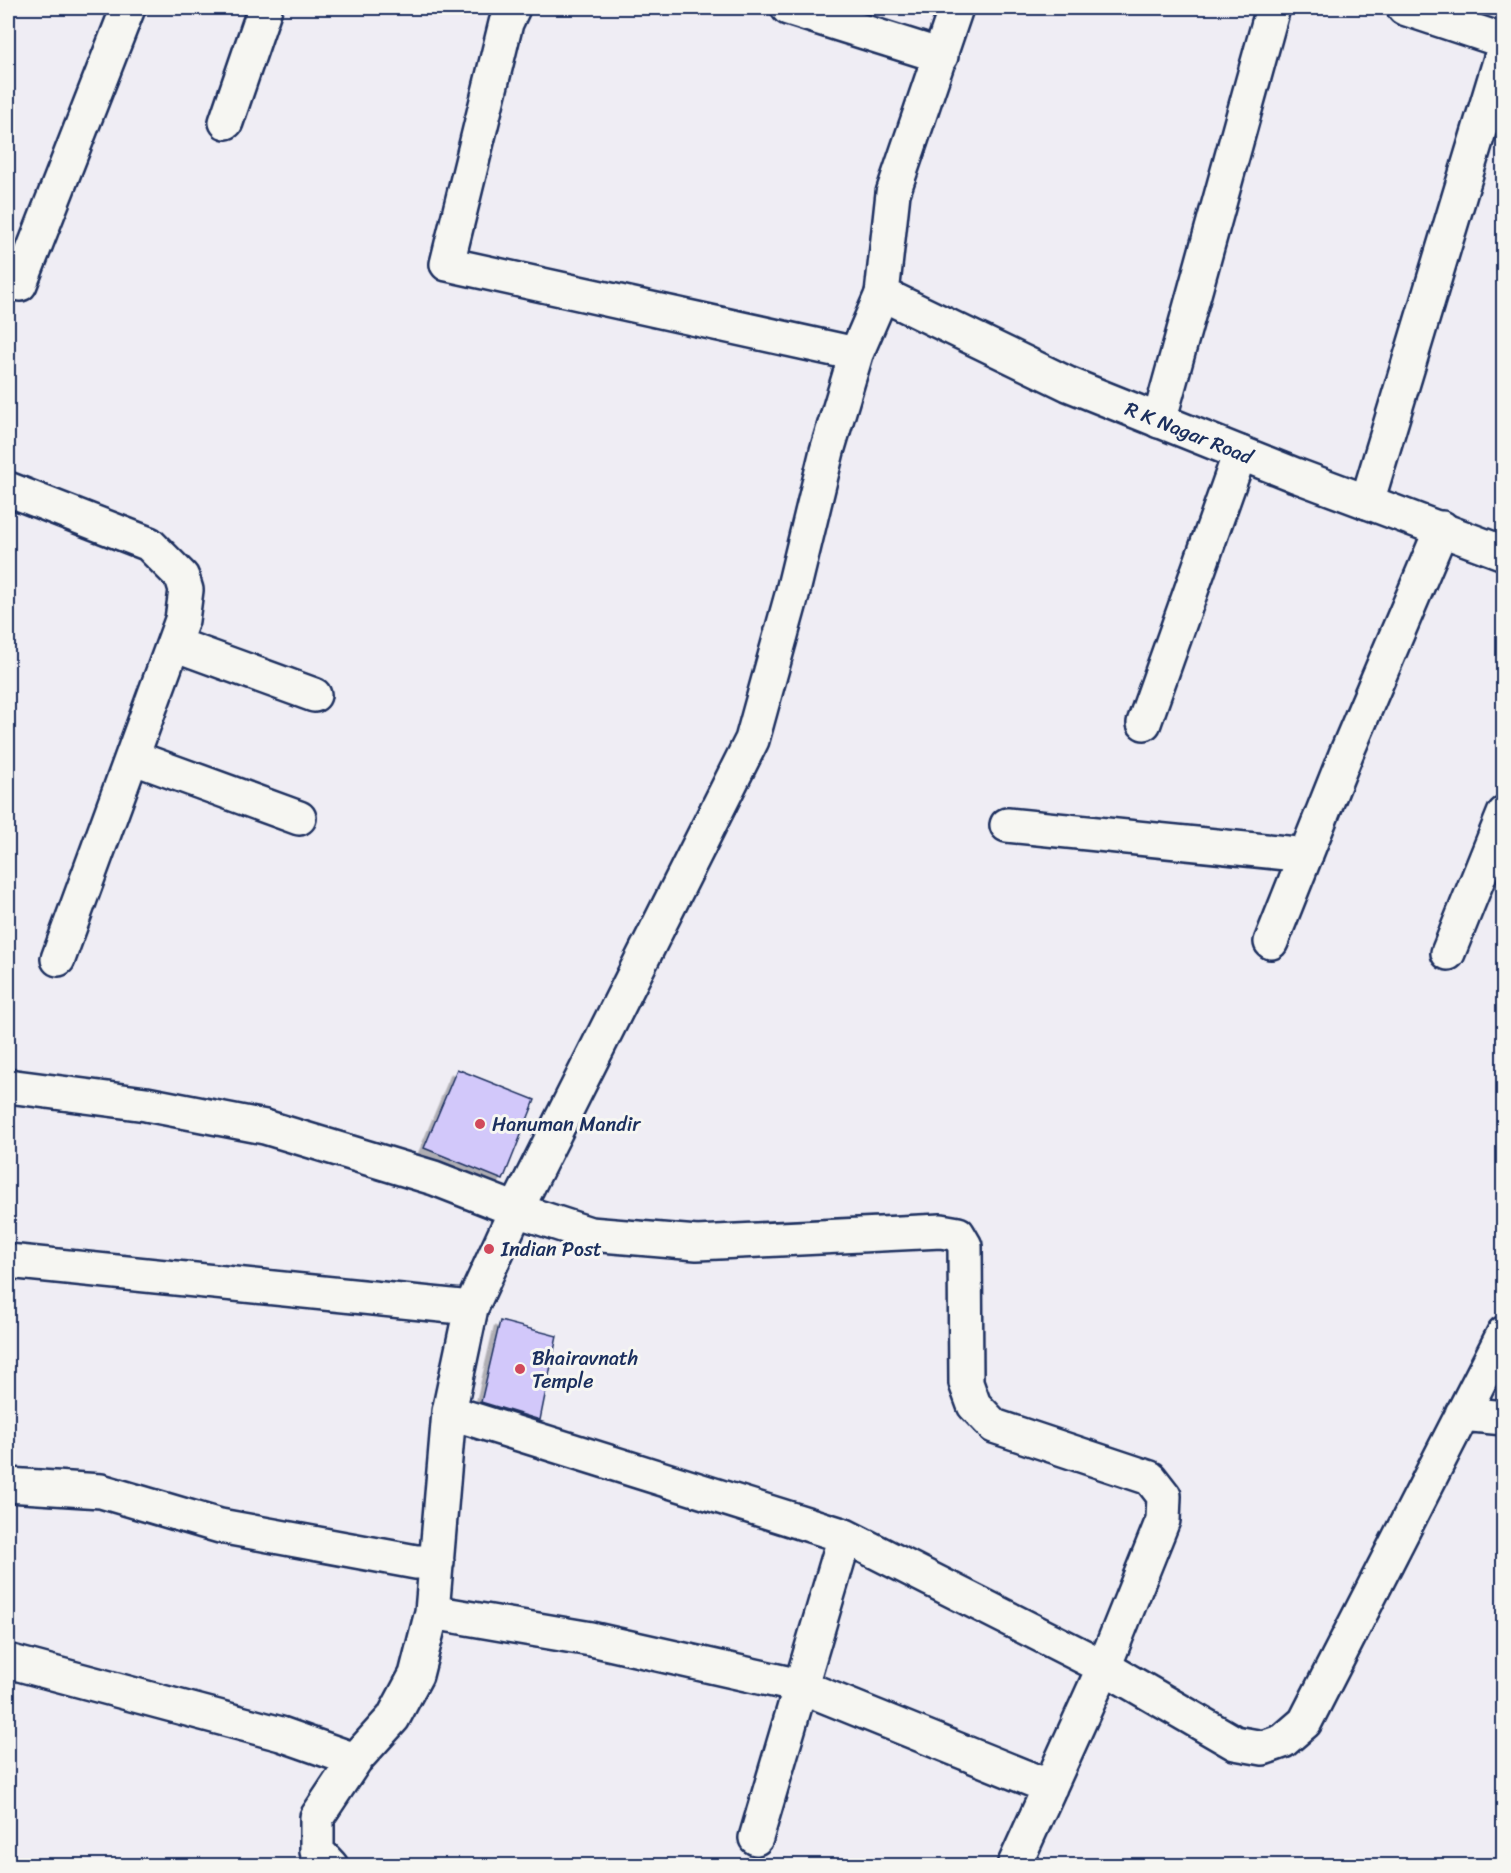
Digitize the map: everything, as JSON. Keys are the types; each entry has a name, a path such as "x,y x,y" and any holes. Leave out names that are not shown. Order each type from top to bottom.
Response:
{"street":[{"path":"20,284 128,8"},
{"path":"226,122 265,8"},
{"path":"513,8 506,23 447,264 856,354"},
{"path":"788,8 941,56"},
{"path":"316,1861 317,1817 356,1760 393,1718 416,1675 432,1612 449,1412 471,1308 516,1210 752,740 792,595 827,451 856,354 882,294 893,193 956,8"},
{"path":"1159,421 1273,8"},
{"path":"1404,8 1503,41"},
{"path":"1367,502 1503,48"},
{"name":"R K Nagar Road","path":"882,294 1068,384 1240,453 1503,553"},
{"path":"1144,723 1240,453"},
{"path":"8,489 149,544 182,577 186,590 182,620 174,644 58,959"},
{"path":"1271,942 1346,754 1442,528"},
{"path":"174,644 314,695"},
{"path":"132,757 299,818"},
{"path":"1448,953 1503,814"},
{"path":"1007,825 1306,855"},
{"path":"8,1086 146,1104 265,1127 434,1178 516,1210 590,1234 697,1243 941,1230 958,1234 965,1246 966,1383 974,1405 994,1426 1150,1478 1164,1496 1163,1520 1104,1667 1014,1866"},
{"path":"8,1261 471,1308"},
{"path":"449,1412 844,1536 1104,1667 1235,1743 1263,1748 1284,1741 1305,1722 1503,1334"},
{"path":"1462,1414 1503,1418"},
{"path":"8,1485 101,1491 220,1526 416,1562 437,1562"},
{"path":"756,1838 844,1536"},
{"path":"432,1612 591,1639 800,1686 1050,1787"},
{"path":"8,1660 281,1734 356,1760"}],"building":[{"name":"Hanuman Mandir","path":"457,1069 535,1100 503,1180 424,1148"},
{"name":"Bhairavnath Temple","path":"500,1321 557,1336 540,1420 481,1402"}],"place":[{"name":"Hanuman Mandir","path":"480,1124"},
{"name":"Indian Post","path":"489,1249"},
{"name":"Bhairavnath Temple","path":"520,1369"}]}
